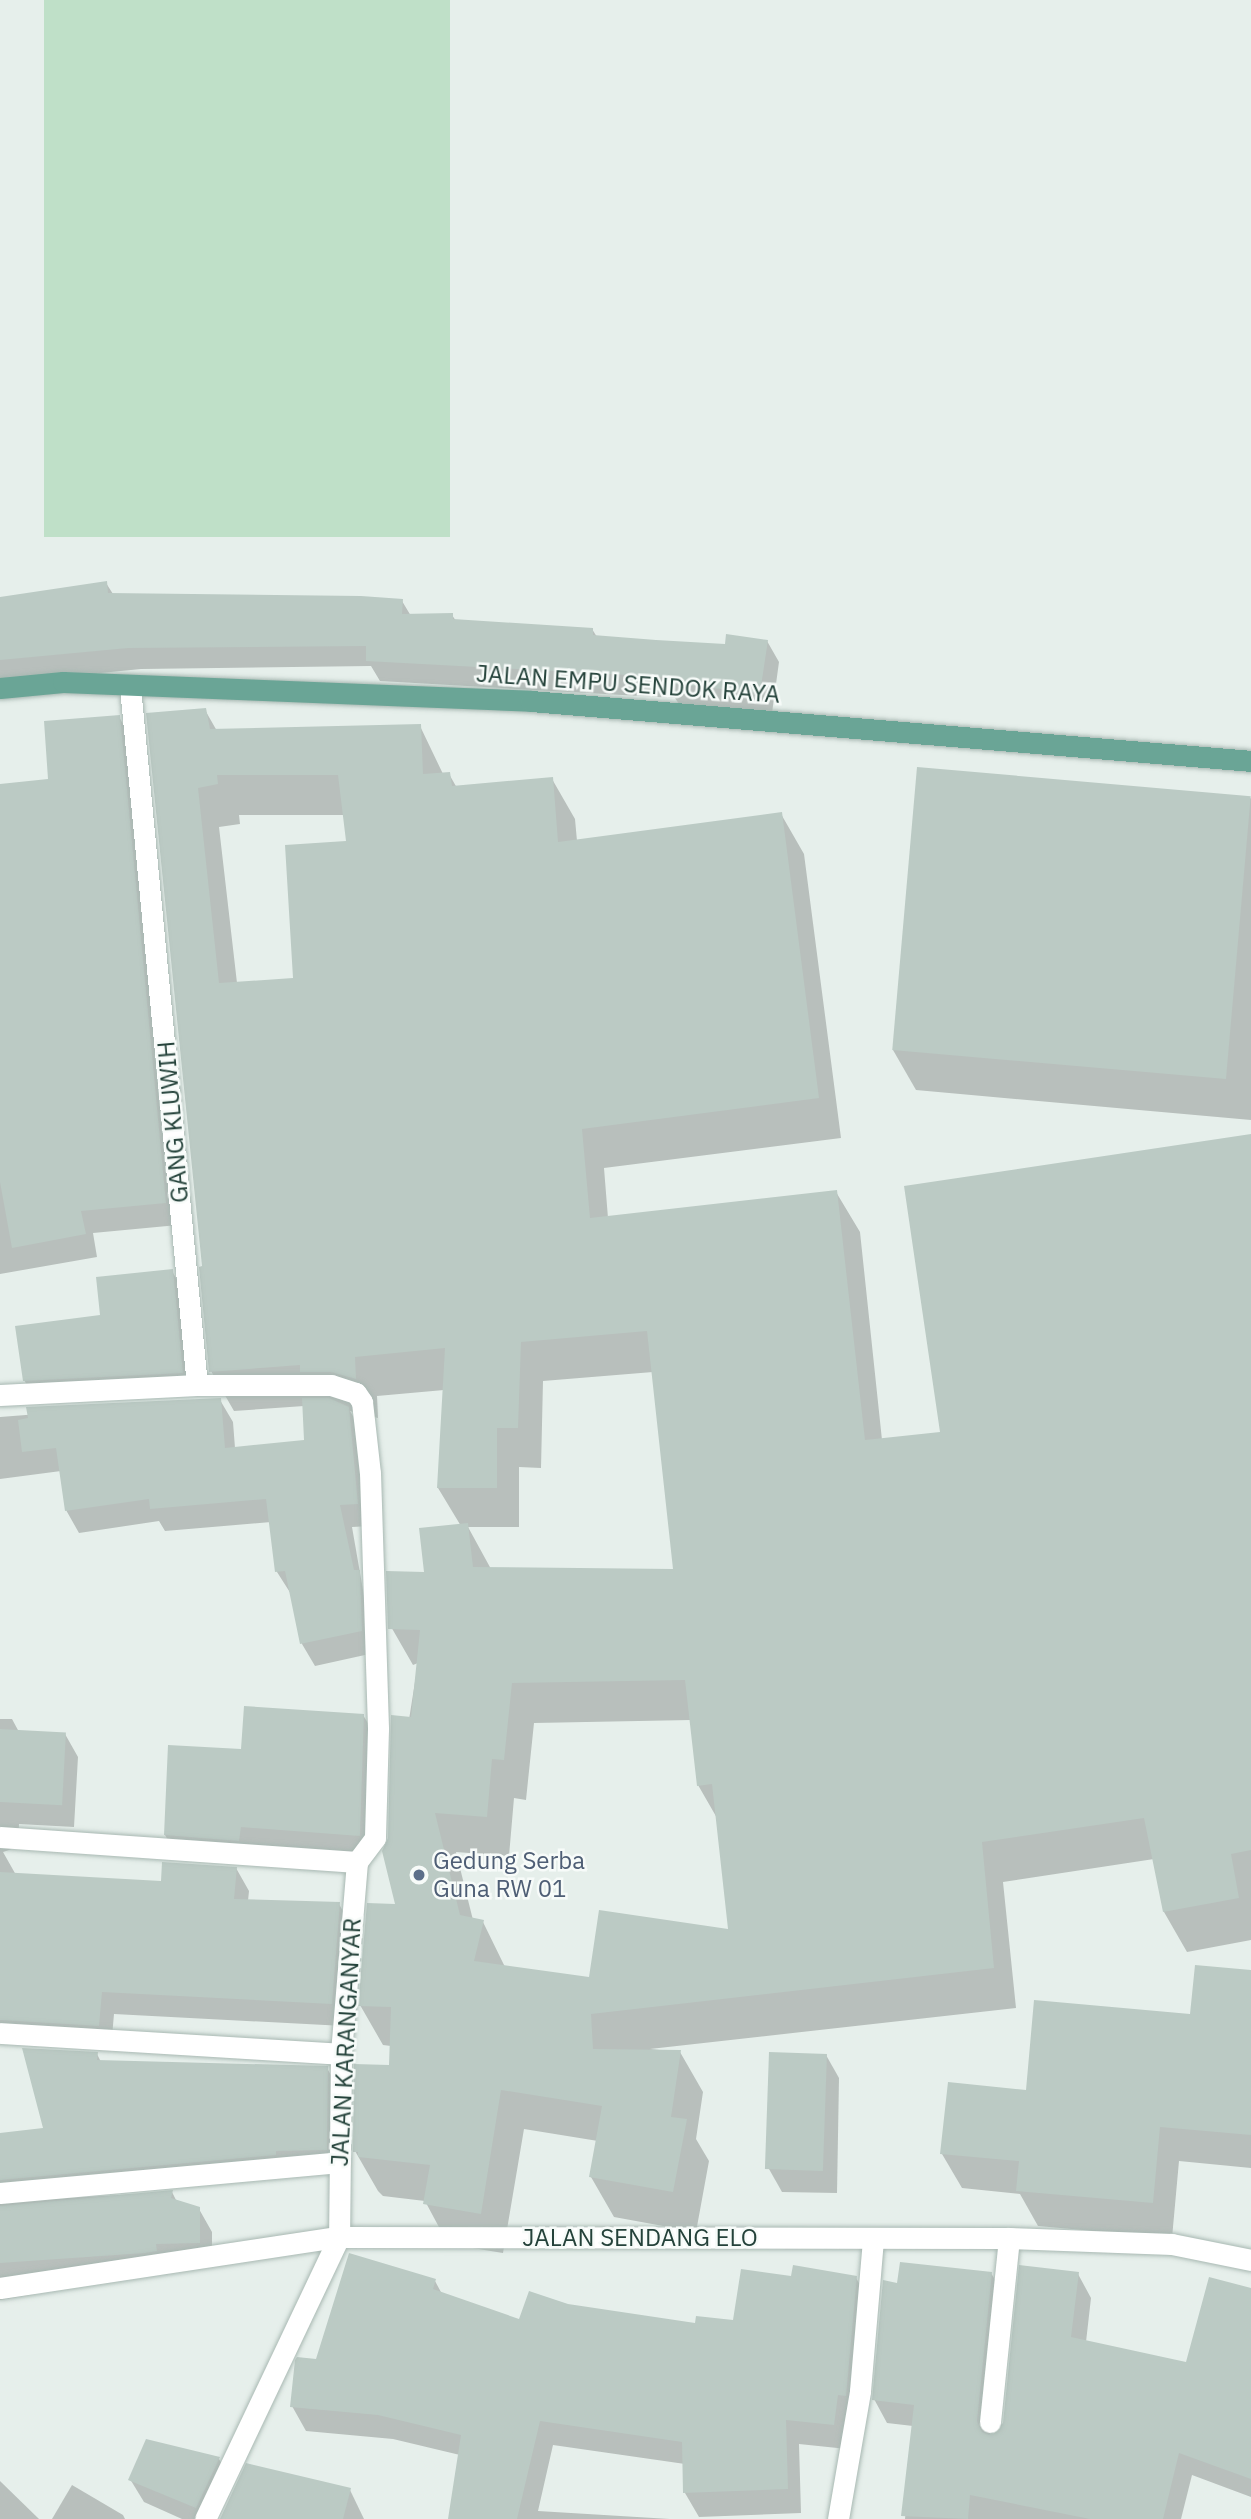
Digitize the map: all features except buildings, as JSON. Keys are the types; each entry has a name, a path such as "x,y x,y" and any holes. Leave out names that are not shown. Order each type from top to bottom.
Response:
{"main road":[{"name":"JALAN EMPU SENDOK RAYA","path":"0,688 63,682 130,687 531,701 1251,761"}],"street":[{"name":"GANG KLUWIH","path":"130,687 197,1385"},
{"path":"0,1395 197,1385 345,1386 362,1402 370,1473 378,1729 375,1838 357,1862 0,1837"},
{"name":"JALAN KARANGANYAR","path":"339,2237 341,2054 357,1862"},
{"path":"0,2033 341,2054"},
{"path":"0,2193 340,2162"},
{"path":"0,2288 339,2237"},
{"path":"205,2519 339,2237"},
{"name":"JALAN SENDANG ELO","path":"339,2237 1009,2238 1172,2244 1251,2260"},
{"path":"990,2422 1009,2238"},
{"path":"838,2519 860,2391 873,2239"}],"green space":[{"path":"44,0 450,0 450,537 44,537"}],"place":[{"name":"Gedung Serba Guna RW 01","path":"419,1875"}]}
